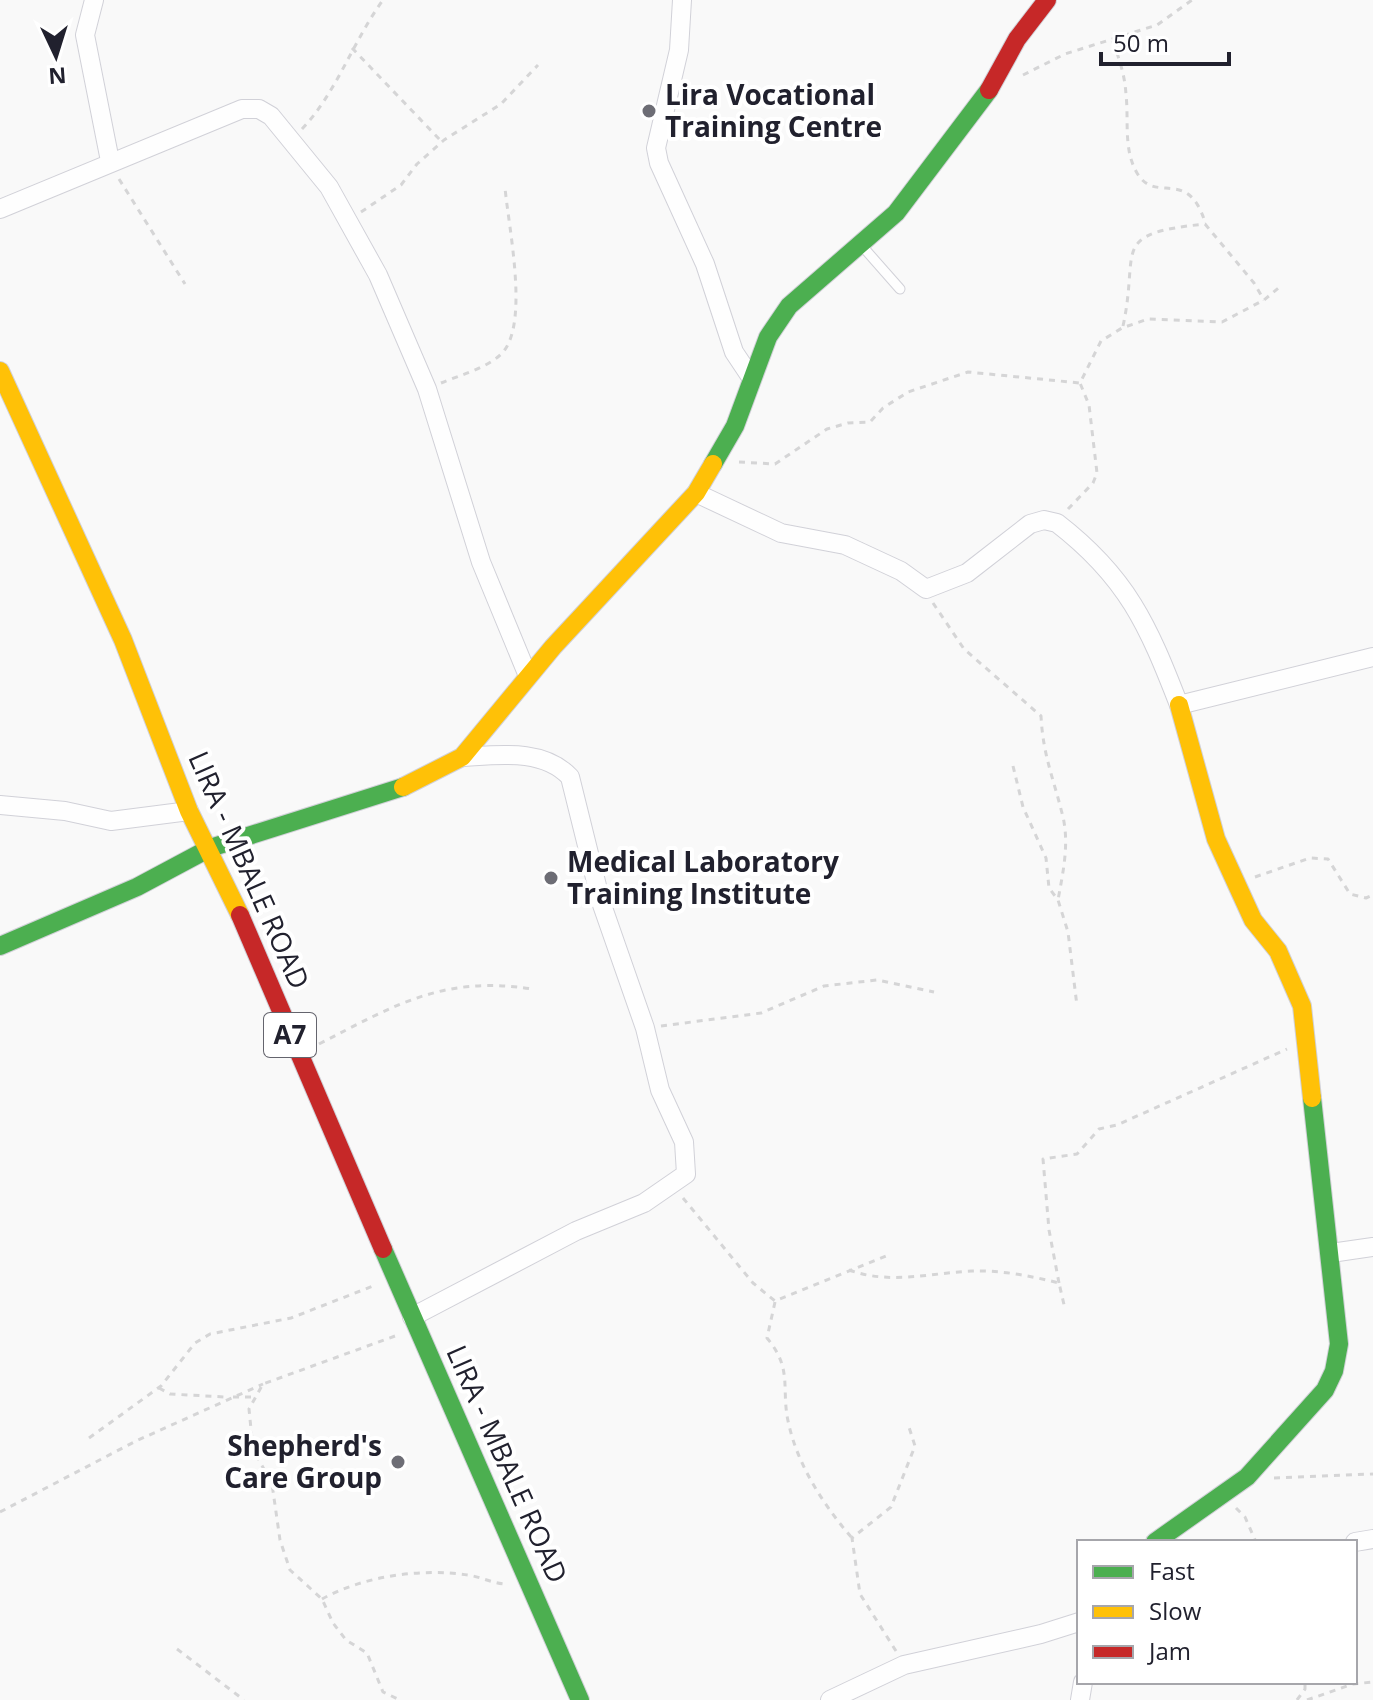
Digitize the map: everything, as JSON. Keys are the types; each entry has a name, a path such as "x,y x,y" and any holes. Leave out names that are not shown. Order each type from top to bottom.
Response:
{"street":[{"path":"94,0 85,35 110,161"},
{"path":"682,0 679,50 656,148 705,264 734,352 752,379"},
{"path":"0,946 137,887 210,848 415,783 462,757 528,676 696,493 735,426 768,337 789,306 896,213 988,93 1017,39 1047,0"},
{"path":"0,209 242,109 259,109 271,116 329,187 378,275 427,389 481,562 528,676"},
{"name":"LIRA - MBALE ROAD","path":"0,371 123,640 189,811 210,848 259,957 298,1055 580,1700"},
{"path":"696,493 781,533 845,545 901,571 926,589 967,573 1030,524 1044,520 1057,523 1126,589 1149,627 1179,705 1202,796 1236,883 1253,920 1278,951 1291,975 1302,1006 1309,1040 1312,1100 1339,1344 1334,1371 1325,1390 1247,1477 1157,1540"},
{"path":"1179,705 1373,657"},
{"path":"415,1323 576,1231 644,1203 686,1174 684,1142 660,1090 645,1028 588,859 570,777 560,766 545,759 509,754 462,757"},
{"path":"0,805 65,811 111,821 189,811"},
{"path":"1331,1253 1373,1247"},
{"path":"830,1700 904,1665 1041,1634 1077,1623"}],"lane":[{"path":"861,245 900,289"}],"path":[{"path":"291,141 329,91 383,0"},
{"path":"1014,80 1065,54 1157,25 1192,0"},
{"path":"1113,41 1124,72 1130,154 1138,175 1152,186 1187,191 1198,201 1205,224 1254,283 1264,300"},
{"path":"352,48 442,142"},
{"path":"348,221 401,185 417,164 442,142 501,104 538,65"},
{"path":"110,161 185,284"},
{"path":"427,389 479,367 506,350 517,318 505,188"},
{"path":"1122,328 1129,300 1130,252 1145,234 1205,224"},
{"path":"1057,523 1093,483 1097,473 1089,405 1080,383 1101,341 1122,328 1148,319 1222,322 1264,300 1282,285"},
{"path":"716,459 775,464 827,429 848,423 870,422 883,408 908,392 968,372 985,376 1044,376 1080,383"},
{"path":"926,589 938,614 964,649 1041,716 1047,770 1063,815 1066,859 1058,900"},
{"path":"1013,766 1023,807 1046,858 1049,888 1058,900 1068,932 1077,1006"},
{"path":"1236,883 1310,858 1328,859 1350,894 1366,898 1373,895"},
{"path":"645,1028 761,1013 824,986 877,980 934,992"},
{"path":"298,1055 442,988 495,983 532,989"},
{"path":"1065,1309 1043,1159 1077,1154 1099,1129 1117,1125 1309,1040"},
{"path":"662,1192 681,1196 753,1283 775,1301"},
{"path":"775,1301 797,1295 891,1254"},
{"path":"849,1270 874,1279 976,1271 1037,1277 1059,1283"},
{"path":"89,1438 159,1388 195,1343 210,1334 291,1318 366,1290 394,1275"},
{"path":"775,1301 767,1338 778,1351 787,1376 788,1424 829,1512 852,1538 860,1594 904,1665"},
{"path":"0,1512 230,1397 415,1323"},
{"path":"263,1384 249,1409 253,1449 272,1484 280,1540 290,1570 322,1599 333,1623 346,1640 367,1653 383,1692 400,1700"},
{"path":"159,1388 170,1394 256,1397"},
{"path":"852,1538 891,1507 915,1446 908,1424"},
{"path":"1247,1477 1373,1474"},
{"path":"1222,1494 1245,1517 1255,1540"},
{"path":"322,1599 345,1586 429,1572 471,1575 491,1583 530,1587"},
{"path":"177,1649 244,1700"},
{"path":"1307,1700 1353,1684"}],"traffic: fast":[{"path":"713,464 735,426 768,337 789,306 896,213 989,90"},
{"path":"0,946 137,887 210,848 403,787"},
{"path":"1158,1540 1247,1477 1325,1390 1334,1371 1339,1344 1312,1098"},
{"path":"383,1249 580,1700"}],"traffic: slow":[{"path":"0,371 123,640 189,811 240,915"},
{"path":"403,787 462,757 553,647 696,493 713,464"},
{"path":"1179,705 1216,839 1253,920 1278,951 1302,1006 1312,1098"}],"traffic: jam":[{"path":"989,90 1017,39 1047,0"},
{"path":"240,915 383,1249"}],"place":[{"name":"Lira Vocational Training Centre","path":"649,111"},
{"name":"Medical Laboratory Training Institute","path":"551,878"},
{"name":"Shepherd's Care Group","path":"398,1462"}]}
